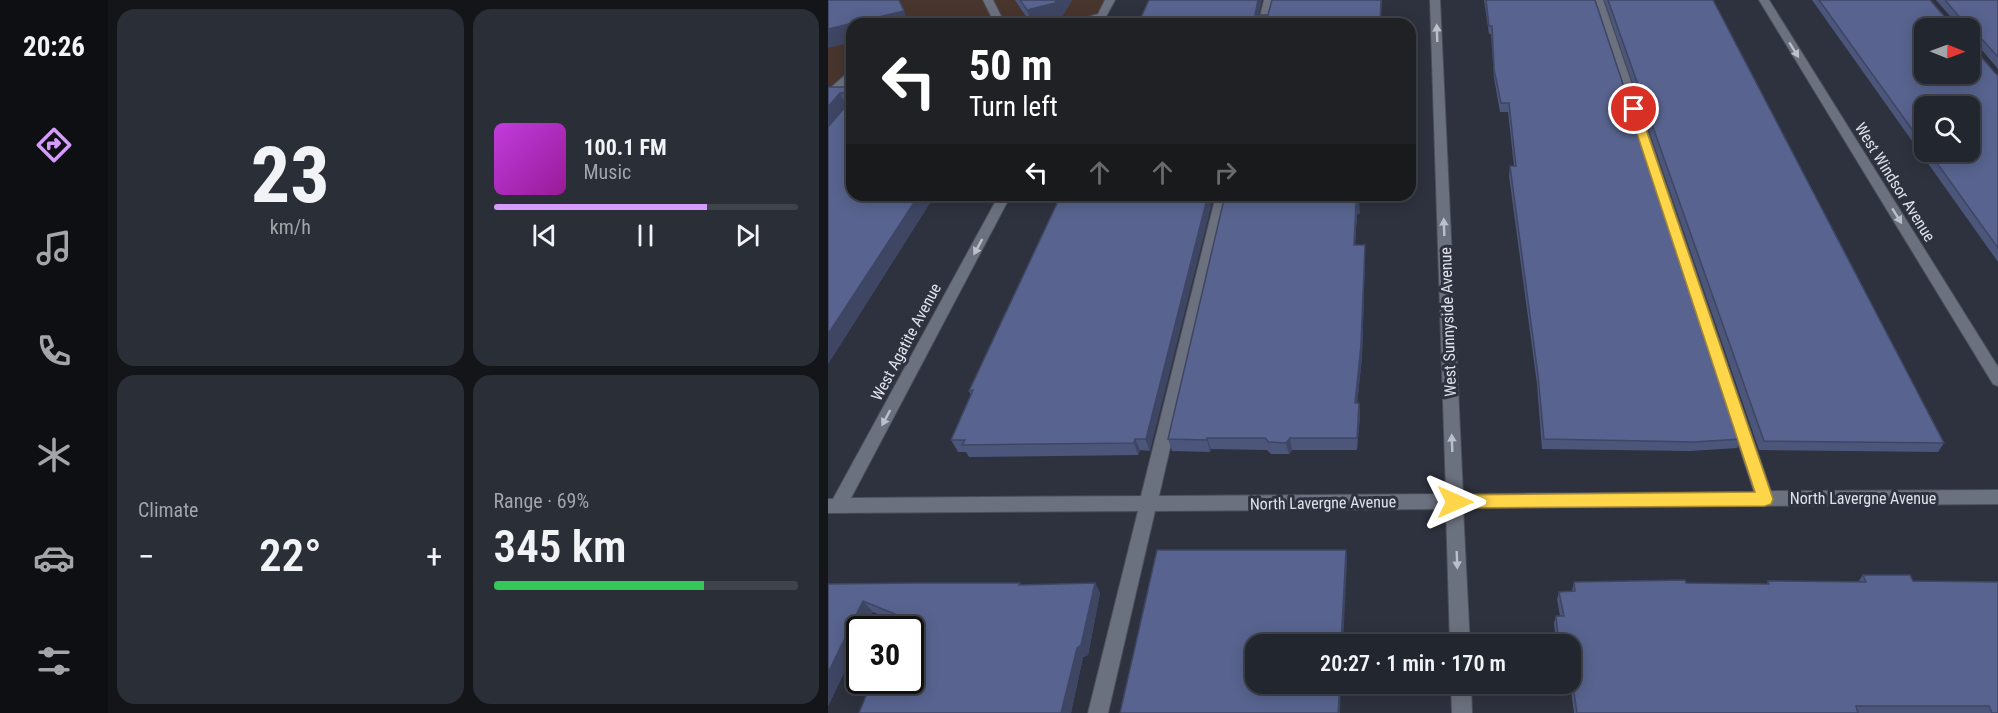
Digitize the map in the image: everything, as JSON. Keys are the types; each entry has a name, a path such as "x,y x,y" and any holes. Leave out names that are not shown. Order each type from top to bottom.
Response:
{"street":[{"path":"988,0 997,18"},
{"path":"1100,18 1110,0"},
{"path":"1264,18 1269,0"},
{"name":"West Sunnyside Avenue","path":"1435,0 1460,634"},
{"path":"1598,0 1765,499"},
{"name":"West Windsor Avenue","path":"1764,0 1998,380"},
{"path":"830,93 846,78"},
{"path":"830,93 846,93"},
{"name":"West Agatite Avenue","path":"833,506 1002,201"},
{"path":"1098,713 1221,201"},
{"name":"North Lavergne Avenue","path":"833,506 1998,497"},
{"path":"1461,694 1462,713"}],"shaded area":[{"path":"894,0 1106,0 1098,15 1085,18 846,18 846,89 828,90 828,15"}],"building":[{"path":"828,0 899,0 904,11 874,18 846,18 846,25 828,29"},
{"path":"1020,0 1057,0 1055,3 1027,10"},
{"path":"1149,0 1258,0 1255,15 1268,15 1272,0 1381,0 1380,18 1141,18"},
{"path":"1486,0 1595,0 1741,439 1694,442 1544,439 1538,375 1510,166 1516,166 1509,103 1501,103 1494,69 1492,26 1489,26"},
{"path":"1608,0 1713,0 1944,443 1764,441"},
{"path":"1819,0 1930,0 1946,18 1914,18 1914,84 1980,84 1980,55 1998,75 1998,248 1936,162 1980,162 1980,96 1914,96 1914,132"},
{"path":"1945,0 1998,0 1998,57 1980,37 1980,18 1960,18"},
{"path":"828,87 846,87 846,93 840,93 828,107"},
{"path":"846,106 846,201 915,201 828,334 828,127"},
{"path":"1058,201 1206,201 1146,439 1135,439 1134,443 962,445 965,440 951,440 973,390 969,391"},
{"path":"1224,201 1359,201 1356,204 1354,245 1365,245 1361,345 1355,403 1359,403 1357,438 1290,438 1286,443 1269,442 1265,438 1168,439"},
{"path":"1157,550 1346,550 1342,634 1245,634 1245,694 1339,694 1338,713 1120,713"},
{"path":"1863,575 1910,575 1913,581 1998,582 1998,713 1992,713 1989,706 1856,706 1858,713 1577,713 1574,694 1581,694 1581,634 1558,634 1556,616 1564,616 1559,592 1575,591 1574,582 1685,580 1686,583 1769,584 1768,581 1866,582"},
{"path":"1095,583 1081,645 1077,648 1061,713 859,713 867,694 924,694 924,616 897,616 863,601 856,616 846,616 846,636 828,673 828,584"}],"route":[{"path":"1455,502 1765,499 1634,109"}]}
